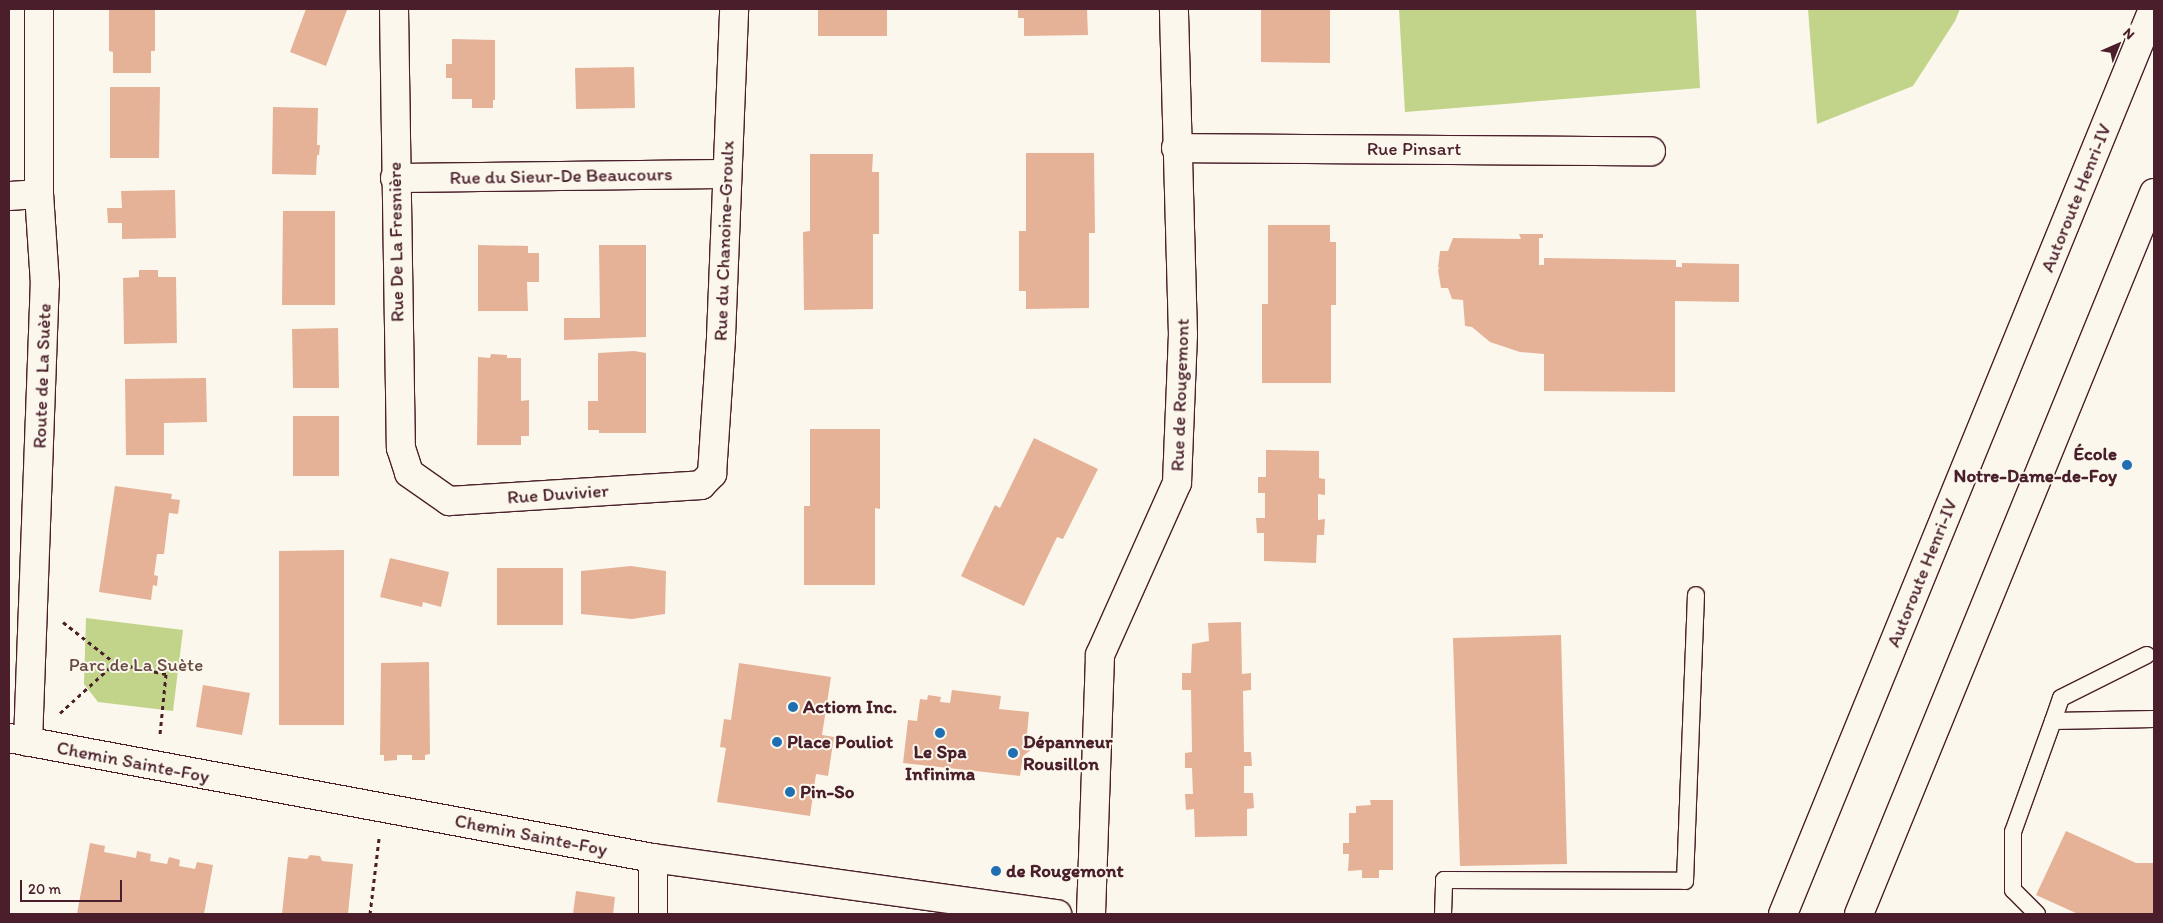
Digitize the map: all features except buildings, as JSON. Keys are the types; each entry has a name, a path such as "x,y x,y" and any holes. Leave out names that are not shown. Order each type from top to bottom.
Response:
{"main road":[{"name":"Route de La Suète","path":"19,740 34,599 45,284 39,194 39,9"},
{"name":"Rue De La Fresnière","path":"394,9 395,178 401,448 409,474"},
{"name":"Rue du Chanoine-Groulx","path":"712,474 721,336 734,9"},
{"name":"Rue de Rougemont","path":"1091,914 1100,655 1177,483 1183,335 1176,148 1174,9"},
{"name":"Autoroute Henri-IV","path":"1783,914 2153,9"},
{"name":"Rue Pinsart","path":"1176,148 1651,151"},
{"name":"Rue du Sieur-De Beaucours","path":"395,178 726,174"},
{"path":"1859,914 2154,193"},
{"path":"9,196 39,194"},
{"name":"Rue Duvivier","path":"409,474 449,501 701,485 712,474"},
{"name":"Chemin Sainte-Foy","path":"19,740 653,858 1057,914"},
{"path":"653,858 653,914"}],"lane":[{"path":"1443,914 1444,880 1685,881 1696,595"},
{"path":"2036,914 2013,890 2013,832 2061,698 2147,655"},
{"path":"2053,722 2154,719"}],"path":[{"path":"34,599 115,663 166,674 156,766"},
{"path":"19,740 115,663"},
{"path":"370,914 383,808"}],"green space":[{"path":"1399,9 1696,9 1700,88 1405,112"},
{"path":"1808,9 1960,9 1955,21 1913,86 1817,124"},
{"name":"Parc de La Suète","path":"86,618 183,630 173,711 98,702 84,684"}],"place":[{"name":"École Notre-Dame-de-Foy","path":"2127,465"},
{"name":"Actiom Inc.","path":"793,707"},
{"name":"Le Spa Infinima","path":"940,733"},
{"name":"Place Pouliot","path":"777,742"},
{"name":"Dépanneur Rousillon","path":"1013,753"},
{"name":"Pin-So","path":"790,792"},
{"name":"de Rougemont","path":"996,871"}]}
